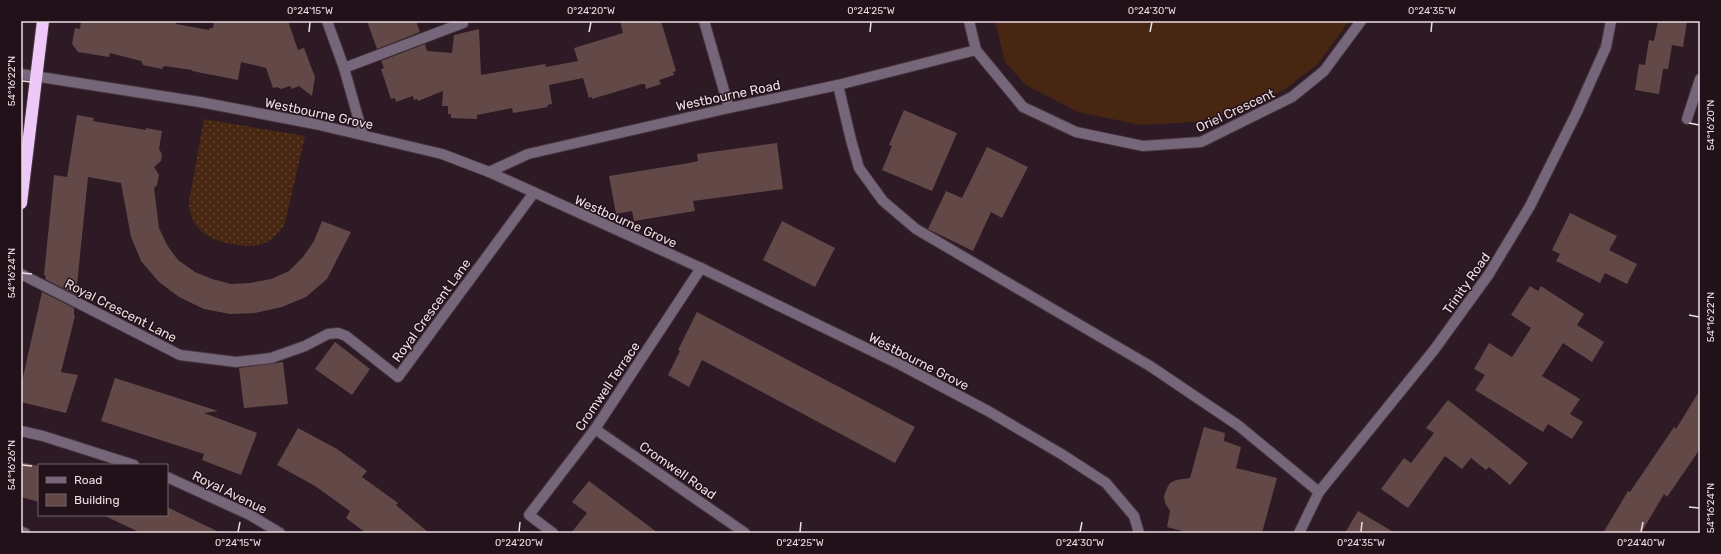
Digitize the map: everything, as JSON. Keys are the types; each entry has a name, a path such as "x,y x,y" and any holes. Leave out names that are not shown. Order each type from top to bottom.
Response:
{"highway":[{"path":"21,203 43,21"}],"street":[{"path":"327,21 344,68 363,135"},
{"path":"344,68 464,23 463,21"},
{"path":"704,21 729,108"},
{"path":"969,21 976,50"},
{"name":"Oriel Crescent","path":"976,50 1023,107 1076,132 1143,146 1201,142 1292,97 1324,71 1361,21"},
{"name":"Trinity Road","path":"1299,533 1319,492 1434,350 1490,274 1530,206 1577,112 1606,46 1611,21"},
{"name":"Westbourne Road","path":"489,172 528,154 729,108 838,85 976,50"},
{"name":"Westbourne Grove","path":"21,74 200,102 363,135 442,154 489,172 533,194 701,268 899,364 988,411 1063,455 1106,483 1134,516 1139,533"},
{"path":"1687,119 1700,79"},
{"path":"838,85 859,168 883,201 910,225 1150,366 1239,426 1319,492"},
{"name":"Royal Crescent Lane","path":"21,274 180,355 236,362 271,358 305,346 328,334 338,333 346,336 398,377 533,194"},
{"name":"Cromwell Terrace","path":"552,533 529,515 595,429 701,268"},
{"name":"Cromwell Road","path":"595,429 745,533"},
{"path":"21,431 43,436 131,464"},
{"name":"Royal Avenue","path":"168,477 250,515 280,533"}],"shaded area":[{"path":"995,21 1349,21 1318,64 1285,89 1249,108 1194,122 1141,125 1078,112 1026,85 1005,62"},
{"path":"204,119 305,136 285,223 278,233 269,241 251,246 241,246 223,242 208,236 192,219 189,201"}],"building":[{"path":"81,21 176,21 176,24 209,30 210,28 213,28 214,21 288,21 298,50 304,48 315,77 312,96 299,86 292,89 290,86 281,89 277,87 273,88 266,68 241,62 238,80 192,70 164,66 162,69 143,65 141,61 110,53 109,57 78,52 72,44 75,28 80,29"},
{"path":"367,21 416,21 420,32 377,49"},
{"path":"620,21 661,21 676,71 673,72 674,75 659,80 661,84 646,89 645,84 642,84 592,99 592,97 589,98 583,78 549,85 552,104 547,105 548,107 513,113 512,108 477,115 477,119 451,118 451,114 448,114 448,106 442,106 443,91 418,101 417,99 414,100 413,96 396,102 395,98 391,99 381,69 384,68 381,61 425,44 427,51 452,53 454,35 479,29 481,75 545,64 546,67 578,61 574,48 623,33"},
{"path":"1658,21 1687,21 1683,47 1672,45 1668,69 1663,69 1659,94 1635,90 1639,64 1645,65 1649,40 1654,41"},
{"path":"904,110 957,133 932,191 882,170 892,146 889,145"},
{"path":"77,115 94,118 93,121 146,130 146,128 162,131 159,149 162,154 161,161 154,167 159,175 157,185 154,188 159,228 167,245 178,260 195,272 212,279 231,284 250,283 271,279 289,271 303,257 314,241 322,221 351,232 327,279 306,297 282,307 255,313 230,314 204,309 179,297 159,282 141,261 131,237 121,183 88,177 76,295 45,279 46,276 44,275 54,175 67,177"},
{"path":"777,143 783,189 693,201 695,211 634,221 632,211 616,214 609,176 698,161 697,154"},
{"path":"987,147 1028,167 1002,218 991,212 973,251 928,229 946,191 962,198"},
{"path":"1570,213 1617,236 1609,250 1637,264 1627,284 1605,273 1600,283 1556,261 1560,254 1552,250"},
{"path":"782,221 835,248 815,287 763,260"},
{"path":"1530,286 1538,291 1541,286 1584,314 1577,325 1604,342 1592,362 1563,343 1542,376 1580,399 1570,414 1583,422 1572,439 1548,424 1543,432 1475,390 1485,375 1474,369 1489,343 1512,357 1531,328 1511,315"},
{"path":"42,292 74,308 75,316 61,372 78,375 66,413 21,402 21,386"},
{"path":"697,312 915,427 895,463 702,360 689,387 668,375 680,351 678,350"},
{"path":"335,342 370,369 352,395 315,369"},
{"path":"283,362 288,404 244,408 239,368"},
{"path":"115,378 218,411 204,413 257,433 241,475 202,460 204,454 101,421"},
{"path":"1700,390 1700,449 1667,497 1664,494 1641,533 1603,533 1628,491 1630,492 1674,427 1676,429"},
{"path":"1448,400 1528,463 1510,485 1489,467 1486,470 1471,458 1462,469 1445,456 1408,508 1381,489 1404,458 1411,463 1434,433 1426,428"},
{"path":"1204,427 1225,433 1224,441 1241,447 1236,468 1277,478 1262,533 1189,533 1167,527 1170,511 1165,503 1164,496 1170,483 1176,480 1190,478"},
{"path":"298,428 337,449 367,471 362,477 398,503 396,505 429,533 366,533 346,518 350,511 315,486 277,465"},
{"path":"21,462 38,466 38,502 21,497"},
{"path":"589,481 658,533 571,533 587,513 572,502"},
{"path":"168,507 221,533 141,533 105,516 168,516"},
{"path":"1358,511 1395,533 1345,533"}]}
